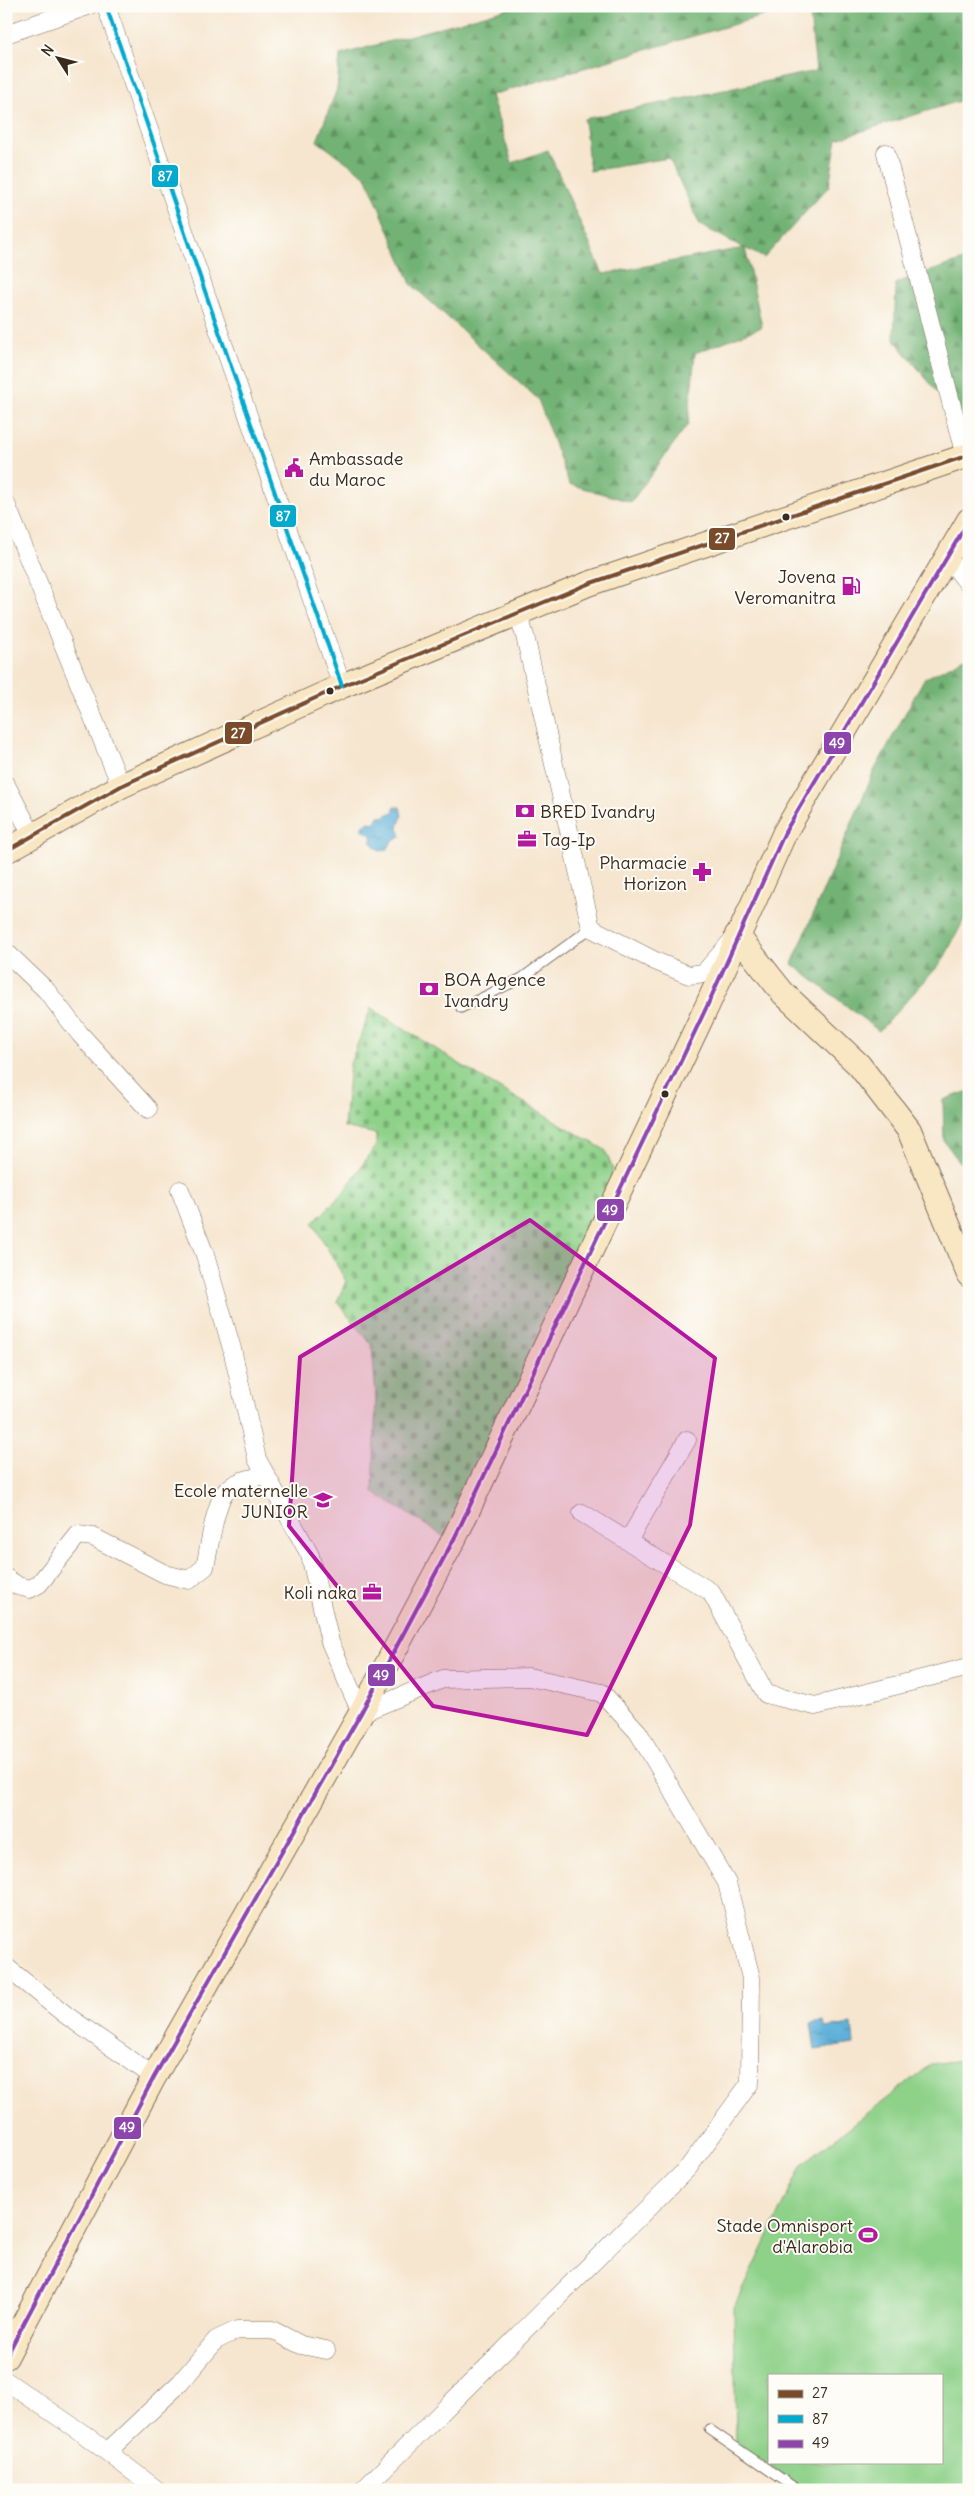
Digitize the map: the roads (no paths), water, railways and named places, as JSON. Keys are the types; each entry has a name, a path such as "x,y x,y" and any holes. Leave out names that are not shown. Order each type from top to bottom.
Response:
{"street":[{"path":"6,34 88,6"},
{"path":"106,6 342,686"},
{"path":"6,851 121,786 342,686 588,584 967,456 886,154"},
{"path":"6,504 121,786"},
{"path":"7,2353 154,2077 361,1713 455,1537 708,1004 737,935 785,832 969,520"},
{"path":"947,557 969,585"},
{"path":"518,613 525,636 591,928 655,961 689,975 704,973 737,935"},
{"path":"6,785 32,835"},
{"path":"737,935 783,993 859,1065 909,1130 969,1275"},
{"path":"6,952 46,990 80,1034 148,1109"},
{"path":"180,1190 205,1255 232,1348 257,1459 310,1555 330,1642 361,1713"},
{"path":"628,1541 687,1440"},
{"path":"6,1578 18,1586 30,1589 39,1584 78,1536 93,1537 165,1574 189,1580 205,1567 214,1523 225,1492 242,1480 266,1475"},
{"path":"582,1513 711,1592 766,1694 815,1706 969,1668"},
{"path":"361,1713 443,1678 529,1677 602,1693 638,1732 727,1883 751,1978 750,2083 688,2168 363,2490"},
{"path":"6,1967 66,2015 154,2077"},
{"path":"107,2452 180,2383 216,2340 237,2330 272,2330 301,2345 326,2350"},
{"path":"6,2381 107,2452 157,2490"}],"lane":[{"path":"461,1008 522,978 591,928"},
{"path":"708,2429 798,2490"}],"water":[{"path":"395,807 400,807 402,816 398,827 401,837 392,841 387,850 380,851 372,844 371,835 363,830 363,825 370,822 374,823 380,815 382,817 393,812"},
{"path":"824,2021 825,2028 852,2024 854,2044 815,2050 811,2023"}],"place":[{"name":"Ambassade du Maroc","path":"294,468"},
{"name":"Jovena Veromanitra","path":"851,586"},
{"name":"BRED Ivandry","path":"525,811"},
{"name":"Tag-Ip","path":"527,839"},
{"name":"Pharmacie Horizon","path":"702,872"},
{"name":"BOA Agence Ivandry","path":"429,989"},
{"name":"Ecole maternelle JUNIOR","path":"323,1500"},
{"name":"Koli naka","path":"372,1592"},
{"name":"Stade Omnisport d'Alarobia","path":"868,2235"}]}
